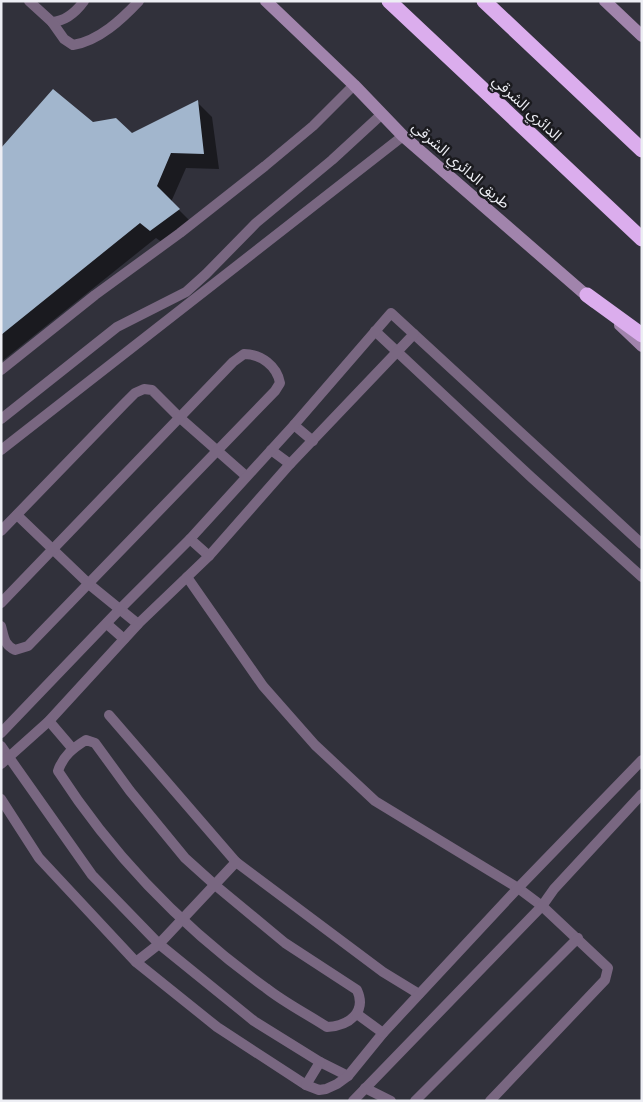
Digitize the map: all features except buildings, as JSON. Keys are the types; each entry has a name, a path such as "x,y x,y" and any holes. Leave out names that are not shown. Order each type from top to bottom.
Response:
{"highway":[{"name":"الدائري الشرقي","path":"389,1 642,240"},
{"path":"484,1 642,150"},
{"path":"587,295 642,335"}],"main road":[{"name":"طريق الدائري الشرقي","path":"266,1 354,85 403,136 587,295 642,346"},
{"path":"606,1 642,36"}],"lane":[{"path":"29,1 52,22 64,39 73,45 83,44 99,35 139,1"},
{"path":"52,22 66,18 78,9 84,1"},
{"path":"1,370 95,295 180,233 265,166 313,126 354,85"},
{"path":"1,419 117,327 186,292 256,223 332,160 382,114"},
{"path":"1,450 403,136"},
{"path":"1,733 190,539 294,425 391,313 642,544"},
{"path":"375,331 531,477 642,577"},
{"path":"5,761 49,721 138,624 209,556 290,464 414,334"},
{"path":"1,603 233,362 244,354 258,356 273,368 278,375 280,383 275,391 90,585 28,646 15,650 8,647 4,640 1,626"},
{"path":"1,531 135,393 144,389 152,390 179,417 219,450 246,476"},
{"path":"294,425 313,441"},
{"path":"271,450 290,464"},
{"path":"17,515 90,585 138,624"},
{"path":"190,539 209,556"},
{"path":"187,577 263,686 315,745 375,801 518,888 542,906 608,968 605,980 490,1101"},
{"path":"107,624 124,639"},
{"path":"109,715 236,862 383,972 419,994"},
{"path":"49,721 72,748"},
{"path":"86,740 95,742 130,791 185,858 285,943 357,990 361,999 357,1014 338,1026 328,1027 266,989 182,919 147,886 108,841 58,771 61,763 72,748 86,740"},
{"path":"1,746 5,761 92,875 159,944 254,1021 320,1062 348,1076"},
{"path":"1,799 39,858 136,962 217,1027 306,1085 319,1090 337,1084 348,1076 383,1033 419,994 642,760"},
{"path":"353,1101 542,906 554,889 642,794"},
{"path":"136,962 159,944 236,862"},
{"path":"414,1101 578,938"},
{"path":"357,1014 383,1033"},
{"path":"306,1085 320,1062"},
{"path":"365,1088 391,1101"}]}
